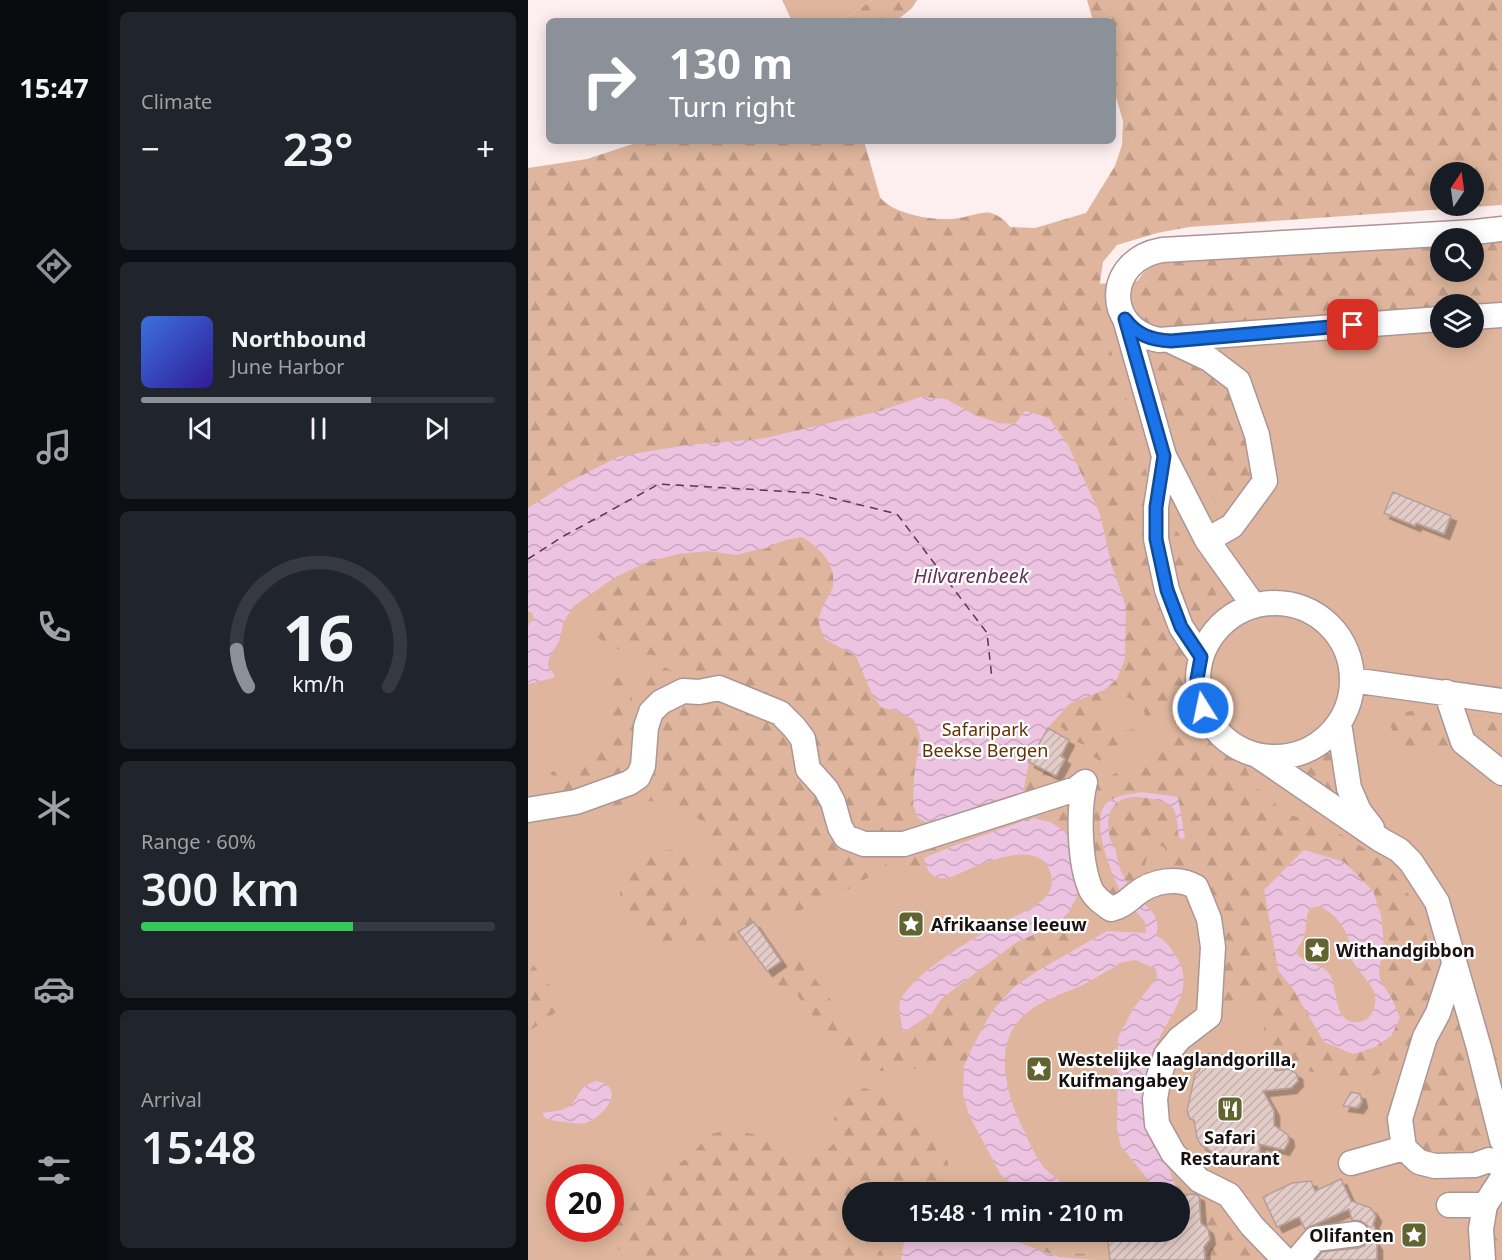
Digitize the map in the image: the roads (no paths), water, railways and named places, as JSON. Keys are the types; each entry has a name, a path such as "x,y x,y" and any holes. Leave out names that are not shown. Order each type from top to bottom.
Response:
{"street":[{"path":"1254,606 1207,540 1164,456 1118,297 1125,270 1134,260 1149,252 1502,229"},
{"path":"1484,316 1502,315"},
{"path":"1125,319 1130,326 1144,336 1171,341 1209,358 1238,381 1257,435 1265,481 1232,526 1207,540"},
{"path":"1171,341 1430,320"},
{"path":"1164,456 1156,507 1156,539 1167,590 1177,618 1201,657"},
{"path":"1281,603 1300,607 1317,615 1342,643 1349,661 1352,680 1351,695 1339,723 1317,745 1303,752 1272,757 1239,749 1212,725 1203,708 1197,679 1201,657 1214,632 1226,620 1239,611 1254,606 1281,603"},
{"path":"1352,680 1502,701"},
{"path":"528,810 576,802 629,783 638,777 643,766 646,727 651,712 661,702 683,691 699,692 719,688 780,713 794,727 803,739 808,769 830,796 840,827 846,837 864,844 904,844 1076,789 1085,782 1080,817 1091,891 1111,909 1123,906 1151,885 1170,881 1188,882 1196,887 1209,920 1213,947 1209,1016 1179,1039 1166,1055 1159,1076 1155,1100 1157,1124 1179,1160 1199,1180 1229,1195 1252,1226 1285,1260"},
{"path":"1446,692 1463,742 1502,773"},
{"path":"1339,723 1349,788 1359,811 1381,840"},
{"path":"1257,755 1399,850 1423,877 1437,902 1479,1048 1502,1140"},
{"path":"1454,964 1438,1013 1425,1037 1400,1119 1404,1148 1419,1162 1435,1166 1475,1165 1489,1160 1502,1166"},
{"path":"1351,1163 1404,1148"},
{"path":"1483,1260 1481,1229 1485,1205 1502,1179"},
{"path":"1449,1205 1485,1205"},
{"path":"1297,1260 1315,1239 1356,1234"}],"water":[{"name":"Hilvarenbeek","path":"920,397 946,399 973,414 998,423 1015,424 1025,411 1049,418 1068,445 1100,514 1111,563 1126,607 1125,659 1117,679 1104,690 1069,704 1048,728 1029,762 1023,793 1012,799 952,819 925,822 918,818 913,805 920,736 914,720 881,707 871,692 856,656 825,639 819,621 821,611 833,586 832,570 821,551 802,537 736,555 709,551 678,554 645,563 614,578 574,606 564,621 559,641 549,658 548,666 555,676 528,684 528,626 534,619 532,613 528,611 528,508 567,483 620,456 688,445 761,439 880,411"},
{"path":"1142,792 1178,797 1185,838 1180,839 1175,811 1165,802 1137,797 1128,798 1115,805 1109,819 1110,838 1122,873 1133,893 1123,896 1104,849 1100,821 1107,803 1124,795"},
{"path":"1032,818 1050,822 1063,830 1076,846 1079,881 1077,896 1069,912 1055,925 1017,942 942,998 932,1013 903,1033 900,1002 915,982 940,960 998,924 1038,904 1044,899 1052,884 1051,874 1044,862 1033,856 1004,857 949,878 932,875 924,858"},
{"path":"1304,850 1344,862 1373,891 1381,915 1384,945 1379,969 1380,980 1391,997 1400,1018 1391,1036 1375,1047 1353,1054 1324,1042 1293,989 1278,970 1264,890","holes":["1318,906 1324,908 1342,925 1350,944 1352,960 1373,990 1375,1005 1368,1018 1362,1021 1349,1021 1344,1017 1327,971 1296,953 1303,940 1309,909"]},
{"path":"1138,899 1154,915 1157,924 1156,936 1165,941 1175,955 1182,968 1184,980 1178,1004 1159,1039 1151,1060 1145,1105 1146,1129 1174,1182 1150,1182 1121,1146 1117,1129 1118,1038 1133,1009 1157,977 1156,969 1135,960 1119,963 1083,985 1043,1002 1022,1017 1013,1029 1007,1043 1005,1058 1008,1090 1036,1156 1045,1169 1061,1182 1010,1182 1001,1175 969,1115 963,1094 964,1066 992,1011 1014,987 1107,931 1146,933 1145,922 1131,906"},
{"path":"596,1081 605,1084 612,1094 607,1107 595,1118 586,1123 577,1124 543,1116 543,1113 568,1107 585,1086"},
{"path":"1017,1242 1059,1257 1094,1260 901,1260 904,1243"}],"place":[{"name":"Afrikaanse leeuw","path":"911,924"},
{"name":"Withandgibbon","path":"1317,950"},
{"name":"Westelijke laaglandgorilla, Kuifmangabey","path":"1039,1069"},
{"name":"Safari Restaurant","path":"1230,1109"},
{"name":"Olifanten","path":"1414,1235"}],"park label":[{"name":"Safaripark Beekse Bergen","path":"985,739"}]}
